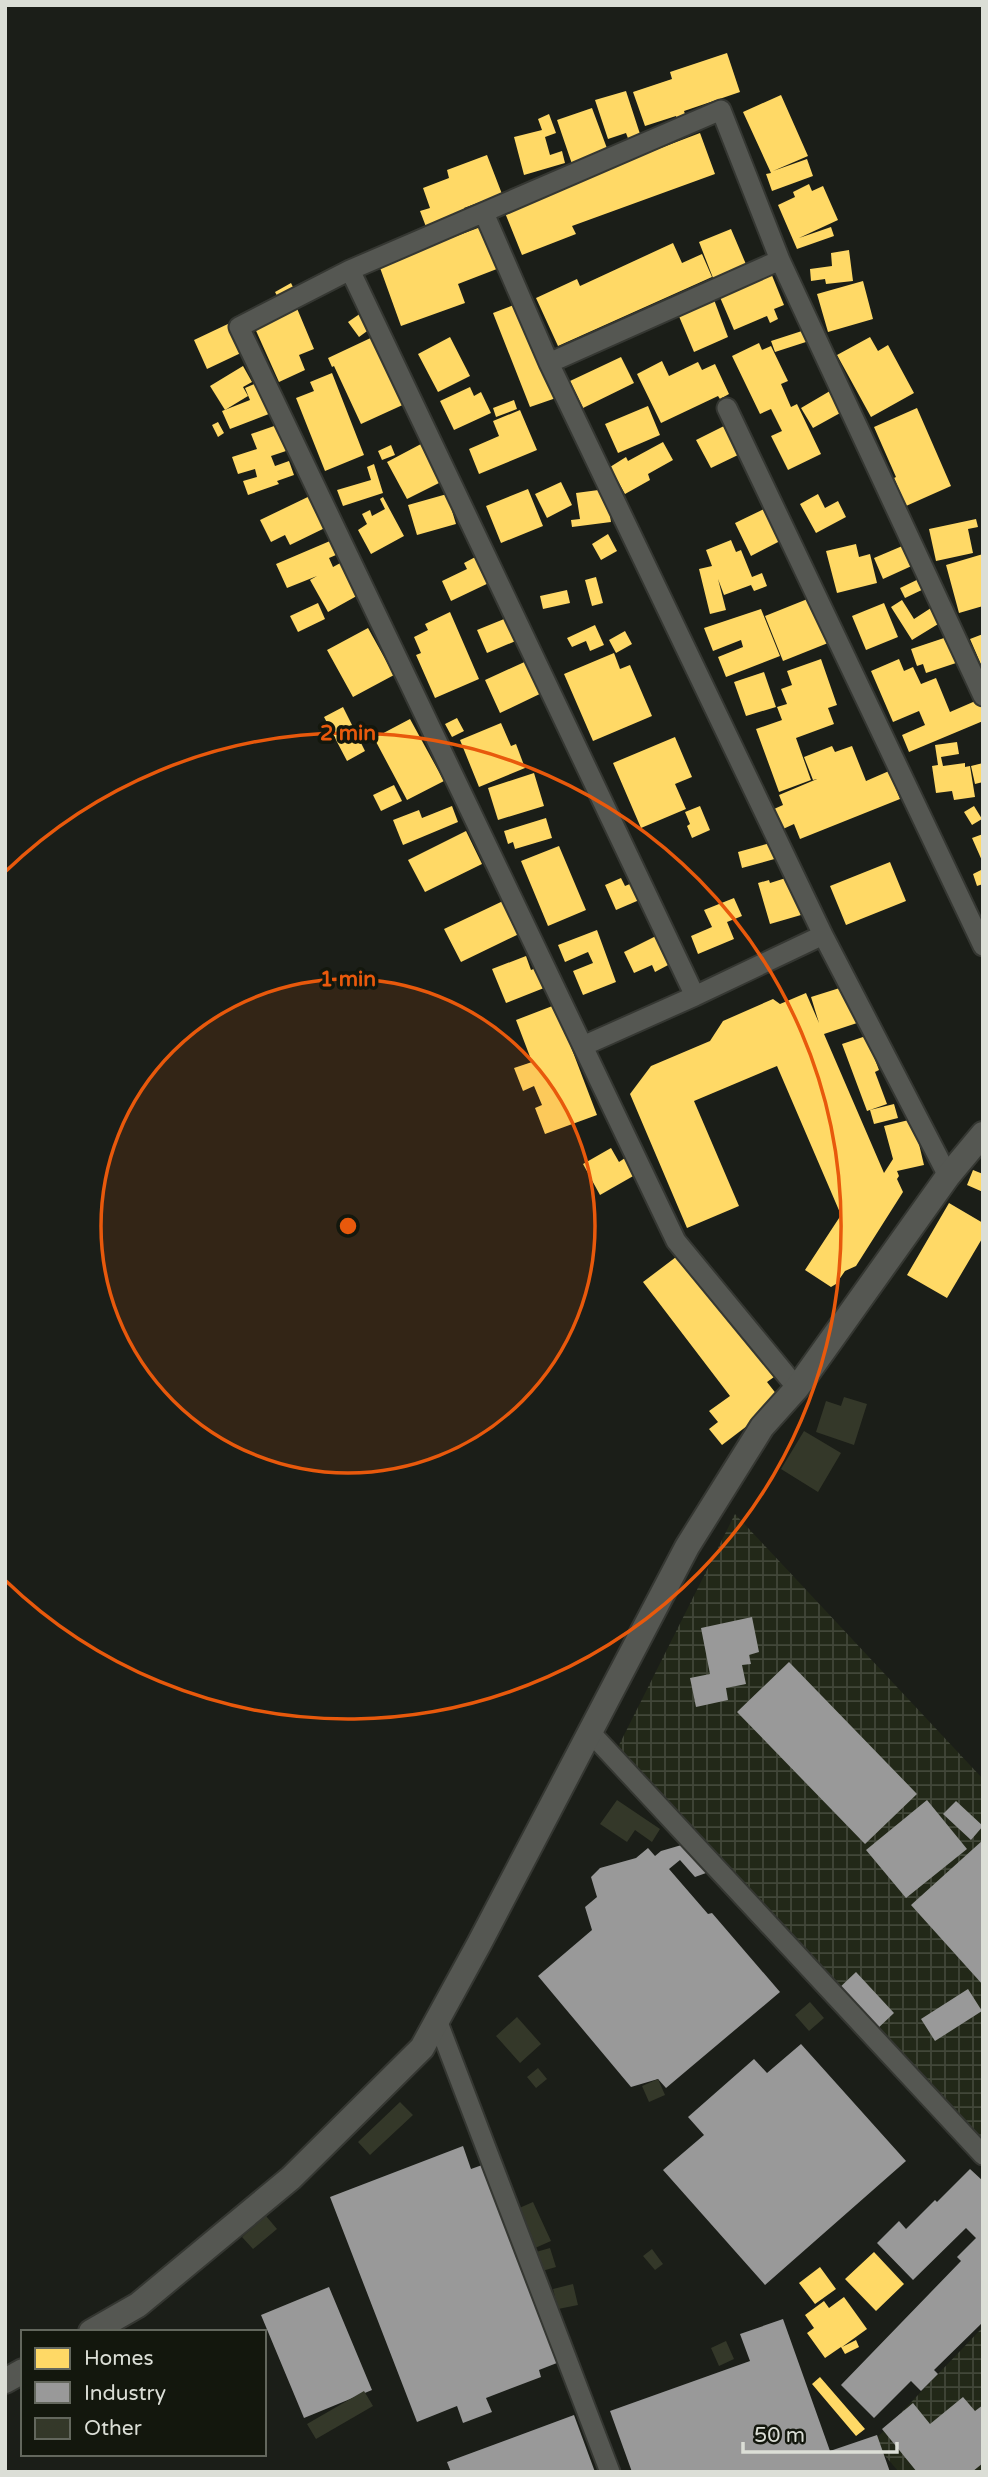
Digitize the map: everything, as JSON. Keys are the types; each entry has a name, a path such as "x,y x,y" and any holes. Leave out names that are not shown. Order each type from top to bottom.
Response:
{"street":[{"path":"797,1388 676,1241 239,327 350,270 721,110 780,260 983,696"},
{"path":"484,213 549,363 823,934 948,1176"},
{"path":"549,363 780,260"},
{"path":"350,270 695,996"},
{"path":"727,408 983,946"},
{"path":"583,1046 823,934"},
{"path":"94,2330 138,2305 291,2178 422,2048 687,1547 762,1427 797,1388 948,1176 983,1133"},
{"path":"590,1732 983,2155"},
{"path":"437,2020 610,2472"},
{"path":"5,2381 21,2372"}],"shaded area":[{"path":"735,1514 983,1779 983,2166 609,1765"},
{"path":"983,2327 983,2472 899,2472 873,2442"}],"building: Homes":[{"path":"727,53 740,92 684,111 687,120 678,122 676,116 645,126 633,92 672,79 670,72"},
{"path":"626,91 641,137 629,141 626,133 608,139 595,100"},
{"path":"781,95 808,156 773,171 807,159 813,176 772,191 766,174 771,173 743,112"},
{"path":"592,108 608,151 572,164 557,120"},
{"path":"549,114 556,133 545,137 550,155 562,151 565,163 524,175 514,137 542,130 538,119"},
{"path":"700,133 715,174 572,226 576,234 522,255 503,208"},
{"path":"487,155 502,194 464,208 467,217 428,232 420,211 430,208 423,188 449,178 447,170"},
{"path":"809,184 812,191 823,186 838,220 799,238 831,227 834,236 797,249 778,205 795,197 793,192"},
{"path":"486,225 502,267 458,284 465,303 401,326 379,265"},
{"path":"731,229 748,269 715,283 699,242"},
{"path":"673,243 682,263 702,254 712,277 558,346 536,298 577,279 580,286"},
{"path":"849,250 853,281 826,284 825,279 811,281 810,269 832,266 831,253"},
{"path":"771,273 784,305 774,309 778,319 770,323 767,316 734,330 719,295"},
{"path":"863,281 873,319 828,332 817,294"},
{"path":"291,283 297,295 281,303 275,292"},
{"path":"713,297 728,337 694,352 678,314"},
{"path":"519,303 556,398 530,407 493,313"},
{"path":"296,306 314,349 299,355 305,370 279,382 253,324"},
{"path":"364,311 374,326 359,337 348,322"},
{"path":"230,323 243,352 207,369 194,340"},
{"path":"805,330 809,341 775,352 771,341"},
{"path":"377,335 407,403 361,424 328,358"},
{"path":"450,337 470,376 438,392 418,354"},
{"path":"870,337 878,351 888,345 914,393 871,417 837,355"},
{"path":"759,343 762,350 771,346 788,381 781,384 791,407 797,404 821,454 788,470 771,436 782,431 771,409 760,414 732,356"},
{"path":"621,357 634,383 583,408 570,381"},
{"path":"662,361 669,376 698,362 702,370 715,364 729,394 720,399 718,396 661,423 637,374"},
{"path":"243,366 252,382 243,387 248,396 225,410 210,386"},
{"path":"332,373 364,455 325,471 296,398 314,391 310,382"},
{"path":"261,381 274,412 230,429 222,411 250,400 245,388"},
{"path":"470,387 474,396 481,392 491,413 454,430 440,401"},
{"path":"830,391 842,412 813,428 801,408"},
{"path":"514,400 517,409 496,417 493,408"},
{"path":"648,406 660,435 618,453 605,424"},
{"path":"917,408 951,486 906,506 874,427"},
{"path":"520,410 537,450 479,474 469,449 499,436 493,421"},
{"path":"218,422 224,433 218,437 212,425"},
{"path":"277,425 286,451 271,456 275,466 289,461 294,475 277,481 279,484 248,495 243,481 257,477 255,469 238,474 232,457 257,449 251,434"},
{"path":"724,426 738,455 711,468 696,440"},
{"path":"663,442 673,460 648,474 650,480 625,494 610,467 626,457 628,461"},
{"path":"421,444 441,482 407,499 387,462"},
{"path":"391,445 395,455 382,460 378,451"},
{"path":"374,464 383,493 343,506 337,490 371,480 367,467"},
{"path":"561,482 572,505 547,518 535,494"},
{"path":"528,489 543,526 501,543 486,506"},
{"path":"606,489 611,522 572,527 571,520 580,519 576,493"},
{"path":"314,494 329,526 290,545 285,535 271,542 260,520"},
{"path":"447,494 456,524 417,535 408,505"},
{"path":"818,494 825,508 838,501 846,517 816,533 800,504"},
{"path":"383,497 404,536 371,554 358,530 367,524 362,514 370,510 372,516 385,509 380,499"},
{"path":"766,508 782,540 751,556 735,523"},
{"path":"976,519 978,527 968,529 973,553 936,561 929,529"},
{"path":"608,534 617,551 601,560 592,544"},
{"path":"731,540 736,552 741,550 752,577 762,573 767,586 754,591 751,585 724,595 718,579 726,610 710,614 699,569 712,566 706,550"},
{"path":"330,541 336,555 329,558 333,567 344,561 362,593 328,612 310,580 317,576 287,588 276,564"},
{"path":"856,544 859,557 870,554 877,583 837,593 826,551"},
{"path":"907,544 916,564 883,579 874,558"},
{"path":"481,554 493,581 451,601 442,581 467,569 464,563"},
{"path":"983,554 983,606 959,613 946,565"},
{"path":"596,577 603,603 592,606 585,580"},
{"path":"923,577 928,587 905,598 900,588"},
{"path":"567,590 570,603 543,609 540,596"},
{"path":"815,596 833,641 783,661 765,616"},
{"path":"902,600 914,619 934,606 943,621 912,640 891,607"},
{"path":"318,603 325,619 298,632 290,616"},
{"path":"884,603 898,637 866,650 852,616"},
{"path":"761,609 780,656 726,677 718,657 743,647 741,640 713,651 704,628"},
{"path":"450,612 479,679 435,698 416,655 421,653 414,637 428,630 425,624"},
{"path":"509,617 518,640 487,653 477,630"},
{"path":"595,625 604,645 590,651 586,641 572,647 567,638"},
{"path":"368,628 394,675 353,697 327,650"},
{"path":"625,631 632,644 616,653 609,640"},
{"path":"983,634 983,669 970,639"},
{"path":"947,637 956,663 926,673 923,664 917,666 911,649"},
{"path":"614,653 620,669 630,665 652,716 593,741 564,674"},
{"path":"531,659 546,691 500,713 485,680"},
{"path":"821,659 837,705 828,708 834,724 796,738 811,780 779,792 756,729 782,720 777,707 787,704 781,689 792,685 787,671"},
{"path":"899,659 904,671 913,667 921,684 936,678 950,712 980,699 983,721 909,752 902,735 925,725 919,711 893,722 871,671"},
{"path":"764,672 776,707 746,716 734,682"},
{"path":"343,707 365,751 347,761 324,717"},
{"path":"457,718 464,731 452,737 445,724"},
{"path":"410,719 444,781 407,800 374,738"},
{"path":"501,723 511,746 516,744 525,768 479,787 460,740"},
{"path":"675,737 692,777 675,784 686,809 641,828 613,763"},
{"path":"957,742 959,754 941,757 943,766 965,763 965,767 970,766 975,797 954,800 952,791 936,793 932,766 938,765 935,745"},
{"path":"832,746 835,752 852,746 866,781 889,771 900,799 800,839 794,824 783,829 774,809 783,805 779,795 817,779 813,780 804,757"},
{"path":"983,763 983,782 975,784 971,766"},
{"path":"534,773 544,806 498,820 488,788"},
{"path":"394,785 402,801 381,811 373,795"},
{"path":"452,806 458,822 403,845 393,820 419,810 422,818"},
{"path":"700,806 710,830 692,838 685,812"},
{"path":"974,806 982,819 972,825 964,812"},
{"path":"546,818 552,838 515,849 513,842 508,844 504,831"},
{"path":"466,831 482,864 425,892 408,860"},
{"path":"983,834 983,863 972,838"},
{"path":"774,842 778,858 742,868 738,852"},
{"path":"559,846 586,910 548,926 521,861"},
{"path":"890,862 906,901 846,925 830,886"},
{"path":"983,869 983,884 977,886 973,874"},
{"path":"789,877 801,915 770,924 758,883 769,880 770,883"},
{"path":"621,878 625,886 637,881 644,898 616,910 605,885"},
{"path":"734,898 742,916 727,922 734,939 698,954 691,936 712,927 704,910"},
{"path":"503,901 519,934 461,962 444,929"},
{"path":"597,930 616,982 583,995 573,971 593,963 588,952 565,962 558,945"},
{"path":"656,936 670,964 655,972 652,965 634,973 624,952"},
{"path":"526,956 531,970 541,966 549,986 506,1003 492,969"},
{"path":"846,986 857,1023 824,1034 884,1173 893,1159 884,1126 913,1119 924,1165 897,1171 897,1179 903,1192 856,1266 845,1271 831,1287 805,1270 841,1215 777,1066 694,1101 739,1206 687,1228 630,1094 651,1066 710,1041 723,1021 773,999 780,1004 806,993 819,1023 811,997"},
{"path":"555,1005 597,1115 545,1134 535,1108 542,1105 534,1086 523,1091 514,1068 532,1062 516,1020"},
{"path":"866,1036 879,1070 875,1072 887,1104 867,1111 842,1044"},
{"path":"894,1104 898,1118 874,1124 870,1110"},
{"path":"611,1148 619,1162 625,1158 635,1175 600,1195 583,1164"},
{"path":"973,1170 983,1174 983,1192 967,1185"},
{"path":"949,1203 983,1223 983,1237 947,1298 907,1275"},
{"path":"680,1254 774,1377 767,1382 781,1400 722,1445 709,1429 718,1422 709,1411 730,1396 643,1282"},
{"path":"874,2252 904,2284 876,2311 845,2279"},
{"path":"820,2267 836,2289 815,2304 799,2283"},
{"path":"844,2297 867,2329 842,2347 856,2340 859,2347 845,2354 841,2347 825,2358 807,2333 814,2328 805,2315 824,2301 829,2308"},
{"path":"820,2377 865,2429 856,2436 812,2384"}],"building: Industry":[{"path":"752,1617 759,1652 749,1655 751,1664 742,1665 746,1684 726,1688 728,1700 696,1707 690,1678 710,1674 701,1628"},
{"path":"789,1662 917,1794 865,1844 737,1712"},
{"path":"927,1800 967,1849 906,1898 866,1850"},
{"path":"956,1801 983,1826 971,1840 943,1814"},
{"path":"983,1840 983,1985 911,1905"},
{"path":"685,1844 704,1865 706,1873 695,1877 680,1860 669,1869 708,1914 712,1913 780,1992 666,2088 658,2079 631,2087 538,1976 592,1930 585,1907 597,1897 591,1877 600,1868 636,1858 648,1848 655,1856 661,1851"},
{"path":"856,1972 894,2013 874,2032 836,1991"},
{"path":"968,1989 982,2011 935,2041 921,2019"},
{"path":"801,2044 906,2161 765,2285 663,2170 704,2135 688,2117 754,2059 767,2073"},
{"path":"463,2146 471,2169 485,2164 562,2361 539,2370 541,2377 486,2398 492,2412 463,2423 457,2406 417,2422 330,2197"},
{"path":"970,2169 983,2181 983,2322 934,2370 938,2374 921,2391 911,2381 874,2418 841,2385 961,2261 957,2257 976,2238 966,2228 913,2280 877,2243 899,2221 906,2229"},
{"path":"329,2287 372,2390 304,2418 261,2315"},
{"path":"783,2319 830,2451 877,2435 890,2472 632,2472 610,2411 750,2361 740,2334"},
{"path":"963,2397 975,2411 983,2405 983,2463 972,2472 917,2472 882,2429 913,2403 930,2424"},
{"path":"574,2415 595,2472 451,2472 447,2462"}],"building: Other":[{"path":"844,1397 867,1404 854,1445 816,1432 826,1401 841,1406"},
{"path":"804,1431 841,1453 818,1492 781,1469"},
{"path":"617,1800 660,1829 652,1842 635,1830 627,1842 600,1824"},
{"path":"810,2002 824,2018 809,2031 795,2015"},
{"path":"517,2017 541,2044 520,2063 496,2036"},
{"path":"538,2068 547,2079 536,2088 527,2077"},
{"path":"658,2079 665,2095 649,2102 642,2086"},
{"path":"400,2102 413,2115 370,2155 358,2142"},
{"path":"533,2202 551,2241 535,2248 517,2209"},
{"path":"266,2216 277,2229 253,2249 242,2237"},
{"path":"550,2248 556,2267 542,2271 536,2252"},
{"path":"652,2249 663,2264 655,2270 643,2256"},
{"path":"573,2284 578,2305 558,2309 553,2289"},
{"path":"726,2341 734,2359 719,2366 711,2348"},
{"path":"364,2391 373,2406 316,2439 307,2424"}]}
